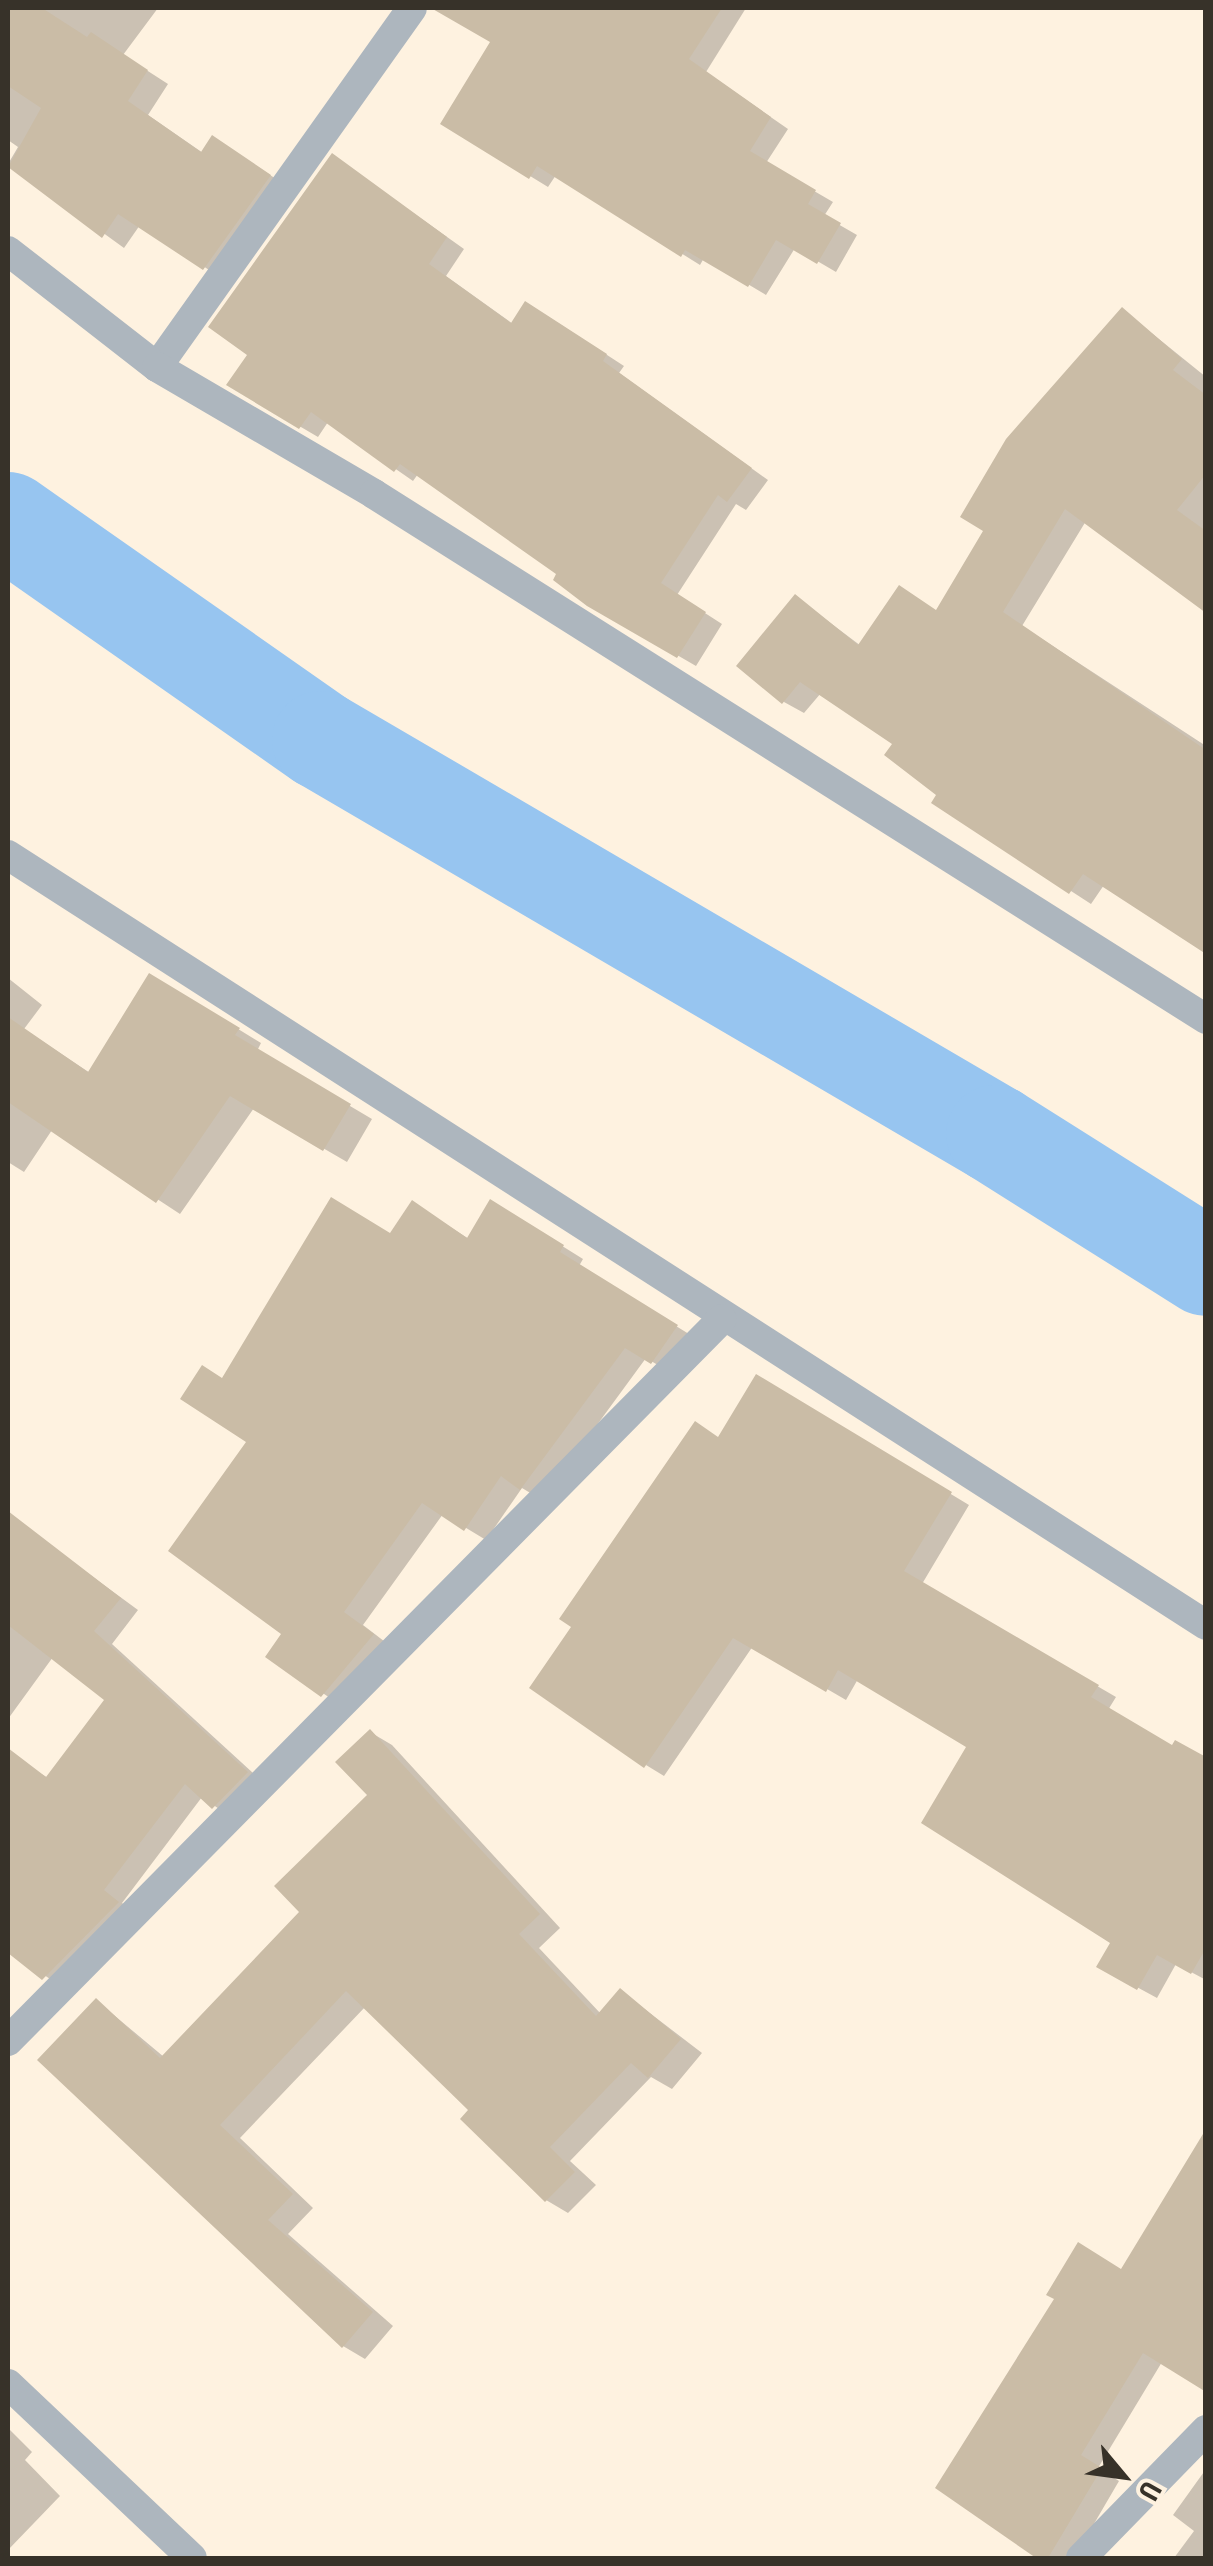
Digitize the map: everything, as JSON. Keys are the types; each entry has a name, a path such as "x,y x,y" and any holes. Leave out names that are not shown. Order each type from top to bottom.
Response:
{"street":[{"path":"157,368 412,8"},
{"path":"8,252 157,368 374,494 1206,1019"},
{"path":"8,855 722,1320 1206,1625"},
{"path":"8,2040 722,1320"},
{"path":"8,2384 192,2558"},
{"path":"1081,2558 1206,2430"}],"building":[{"path":"8,8 42,8 87,37 91,32 148,70 128,101 201,152 212,135 271,175 203,270 118,214 102,238 8,167 41,108 8,86"},
{"path":"431,8 722,8 689,59 771,117 750,151 816,190 808,204 841,223 817,264 776,240 748,287 685,250 681,257 537,166 529,179 440,124 490,42"},
{"path":"332,153 447,237 429,264 511,323 525,301 607,354 603,361 752,468 727,502 718,495 661,583 706,612 677,658 587,606 553,580 556,574 400,464 394,472 311,412 299,429 226,385 247,355 208,327"},
{"path":"1122,307 1182,359 1173,370 1206,395 1206,474 1177,510 1206,531 1206,613 1065,509 1003,612 1206,750 1206,954 1083,874 1069,894 931,803 936,795 884,755 892,744 800,682 782,704 736,666 795,594 858,645 899,585 936,610 983,531 960,517 1006,439"},
{"path":"149,973 240,1028 235,1035 351,1104 323,1151 230,1096 156,1203 8,1102 8,1017 88,1072"},
{"path":"331,1197 390,1233 412,1200 467,1238 490,1199 564,1245 560,1252 678,1325 651,1364 625,1348 520,1490 501,1476 464,1531 422,1503 344,1612 374,1634 321,1697 265,1657 281,1634 168,1551 246,1442 180,1399 202,1365 222,1378"},
{"path":"756,1374 952,1492 904,1571 1099,1685 1091,1697 1172,1745 1175,1740 1206,1757 1206,1948 1191,1974 1157,1955 1137,1990 1096,1967 1110,1943 921,1823 966,1747 838,1670 826,1692 733,1638 644,1768 529,1688 571,1627 559,1619 695,1421 718,1437"},
{"path":"8,1511 121,1598 94,1631 248,1772 212,1809 185,1784 104,1890 119,1902 42,1980 8,1953 8,1748 46,1777 104,1700 8,1625"},
{"path":"370,1729 540,1914 519,1934 596,2016 620,1988 681,2039 648,2078 631,2063 550,2147 575,2172 545,2202 460,2119 468,2110 346,1991 220,2125 293,2194 268,2220 373,2312 342,2348 37,2060 96,1998 160,2058 299,1912 274,1886 367,1795 335,1762"},
{"path":"1206,2129 1206,2392 1143,2353 1081,2455 1102,2468 1048,2558 1036,2558 935,2488 1054,2299 1046,2295 1078,2242 1121,2269"}],"waterway":[{"path":"8,521 321,740 995,1134 1206,1267"}]}
